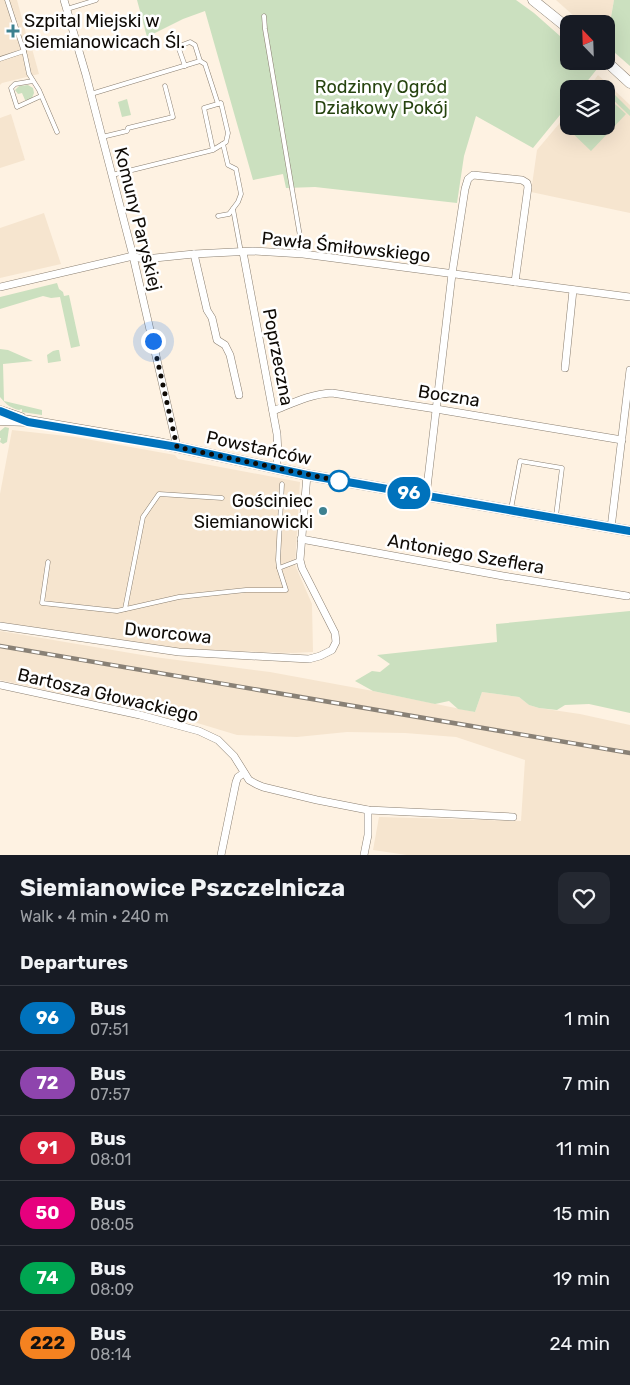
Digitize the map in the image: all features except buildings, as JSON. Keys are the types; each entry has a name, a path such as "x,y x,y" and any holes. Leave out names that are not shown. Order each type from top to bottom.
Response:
{"street":[{"name":"Komuny Paryskiej","path":"64,0 91,94 133,256 177,447"},
{"path":"533,0 560,22"},
{"path":"615,69 630,83"},
{"path":"426,496 452,274 465,190 468,179 473,175 522,180 527,183 515,282"},
{"name":"Pawła Śmiłowskiego","path":"0,287 133,256 145,259 242,252 303,254 630,297"},
{"name":"Poprzeczna","path":"242,252 273,411 278,444 276,468"},
{"path":"194,254 207,310 212,318 217,340 225,345 230,355 239,395"},
{"path":"565,368 573,290"},
{"path":"611,528 630,370"},
{"name":"Boczna","path":"273,411 310,396 332,394 622,440"},
{"name":"Powstańców","path":"0,411 28,422"},
{"name":"Powstańców","path":"0,420 28,422 177,447 307,475 630,531"},
{"path":"300,560 307,475"},
{"name":"Antoniego Szeflera","path":"301,539 503,576 627,596"},
{"name":"Dworcowa","path":"0,626 179,652 309,659 332,650 336,642 335,633 302,568 300,560"},
{"name":"Bartosza Głowackiego","path":"0,685 140,715 199,730 218,740 234,756 249,780 263,787 368,810 513,817"},
{"path":"221,855 236,782 238,777 244,773"},
{"path":"364,855 368,834 368,810"}],"lane":[{"path":"7,0 24,51 29,74 57,132"},
{"path":"67,9 96,0"},
{"path":"264,16 303,254"},
{"path":"185,66 179,48 190,42 195,45 200,61 205,64 218,104"},
{"path":"0,59 24,51"},
{"path":"91,94 200,61"},
{"path":"33,80 16,84 10,88 17,107 41,96"},
{"path":"102,137 127,131 128,128 173,117 165,86"},
{"path":"112,175 213,150 223,144 226,142 228,133 221,103 204,108 213,150"},
{"path":"218,216 229,214 238,202 241,194 236,169 228,165 223,144"},
{"path":"233,209 242,252"},
{"path":"510,510 520,461 529,462 562,468 555,518"},
{"path":"48,562 42,603 117,610 189,596 246,590 286,590 278,560 282,484"},
{"path":"125,609 142,517 159,494 222,498"},
{"path":"279,568 300,560"}],"shaded area":[{"name":"Szpital Miejski w Siemianowicach Śl.","path":"0,0 17,0 39,74 0,85"},
{"path":"556,0 614,0 611,15 573,15"},
{"path":"598,75 603,80 594,80"},
{"path":"615,91 630,105 630,213 531,192 537,150 560,123 560,135 615,135"},
{"path":"11,114 25,160 0,168 0,118"},
{"path":"44,213 61,264 0,278 0,228"},
{"path":"12,430 75,437 175,455 178,459 300,482 295,565 312,604 313,652 181,649 0,622 0,494"},
{"path":"0,631 154,657 270,672 475,712 482,692 519,697 529,705 539,708 580,714 630,725 630,855 407,855 373,850 379,817 521,821 525,760 456,737 405,733 347,732 297,737 237,735 194,722 0,680"}],"green space":[{"name":"Rodzinny Ogród Działkowy Pokój","path":"137,0 516,0 560,36 560,70 596,70 588,80 560,80 560,115 533,148 476,116 464,156 457,203 315,187 286,188 283,174 253,180 205,11 183,19 147,37"},
{"path":"614,0 630,0 630,66 615,53 615,15 611,15"},
{"path":"28,85 33,88 34,93 32,98 25,100 22,93 18,94 15,90 19,86"},
{"path":"615,95 630,110 630,116 615,102"},
{"path":"127,99 131,115 122,117 118,102"},
{"path":"615,104 626,114 615,126"},
{"path":"574,135 606,135 591,151"},
{"path":"57,283 64,296 69,295 80,346 71,348 60,297 51,298 43,296 0,309 0,297"},
{"path":"0,349 8,350 33,361 3,364 4,401 42,410 42,415 22,412 22,409 19,410 11,407 6,404 0,397"},
{"path":"59,350 61,361 48,363 47,355"},
{"path":"5,427 9,428 7,442 3,444 0,442 0,431"},
{"path":"630,611 630,713 589,704 565,705 557,710 539,708 529,705 519,697 482,692 475,712 458,709 449,701 435,704 373,691 355,681 372,671 380,672 390,664 377,655 497,642 496,624"}],"railway":[{"path":"0,646 630,753"}],"bus line":[{"name":"96","path":"0,411 28,422 177,447 307,475 630,531"}],"place":[{"name":"Szpital Miejski w Siemianowicach Śl.","path":"13,31"},
{"name":"Gościniec Siemianowicki","path":"323,511"}],"route":[{"path":"153,341 177,447 339,481"}]}
